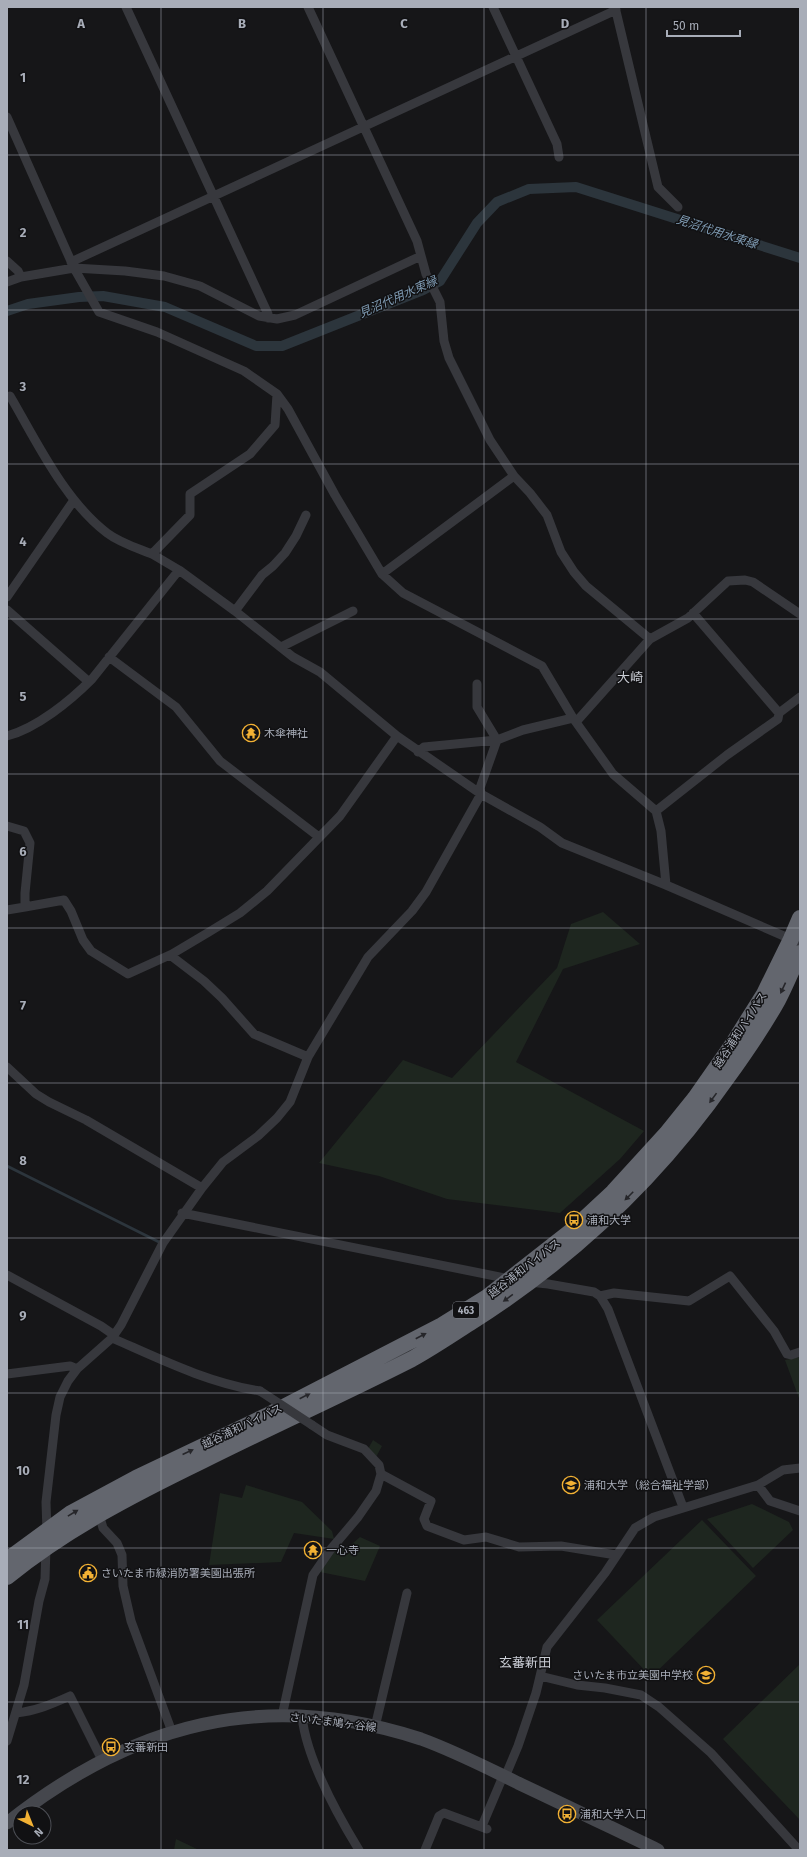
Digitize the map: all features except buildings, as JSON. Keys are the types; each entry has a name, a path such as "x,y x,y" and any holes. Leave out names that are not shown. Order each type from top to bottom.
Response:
{"highway":[{"name":"越谷浦和バイパス","path":"7,1560 71,1513 136,1478 266,1416 442,1325 488,1297 571,1231 613,1192 666,1134 694,1098 732,1045 796,941 800,918"},
{"name":"越谷浦和バイパス","path":"7,1577 46,1548 99,1514 160,1481 415,1357 502,1303 530,1283 611,1214 677,1145 711,1101 746,1051 779,998 800,953"}],"main road":[{"name":"さいたま鳩ヶ谷線","path":"7,1823 49,1791 102,1760 151,1739 172,1732 217,1721 282,1716 302,1717 375,1727 422,1740 471,1760 658,1850"}],"street":[{"path":"126,7 268,314 268,318"},
{"path":"308,7 416,241 428,278 440,302 444,341 449,358 490,440 514,476 530,493 547,515 561,552 574,572 586,586 650,639"},
{"path":"493,7 515,57 557,144 559,157"},
{"path":"7,282 21,277 73,265 213,197 364,128 616,9 658,187 678,207"},
{"path":"7,118 73,265 92,302 99,312 104,315 157,332 244,371 277,394 288,409 335,495 382,574 403,593 542,666 575,720 613,774 656,811 661,830 666,885"},
{"path":"73,265 177,279 200,286 259,316 277,319 295,315 421,256"},
{"path":"7,261 18,271 21,277"},
{"path":"152,554 190,515 190,494 250,454 275,425 277,394"},
{"path":"10,396 39,446 74,500 96,524 109,534 152,554 179,570 294,657 320,672 418,752 481,794 540,827 562,843 666,885 796,941"},
{"path":"382,574 514,476"},
{"path":"7,597 74,500"},
{"path":"235,611 262,575 285,553 296,536 306,515"},
{"path":"7,736 18,733 61,706 89,682 179,570"},
{"path":"418,752 424,747 497,740 523,730 575,720 650,639 693,613 728,582 745,580 754,582 800,614"},
{"path":"7,610 89,682"},
{"path":"281,647 353,611"},
{"path":"693,613 779,713"},
{"path":"110,657 176,707 220,761 319,837"},
{"path":"477,684 477,708 497,740"},
{"path":"656,811 727,755 778,719 779,713 800,697"},
{"path":"7,910 64,900 71,911 83,940 91,951 128,974 170,955 240,913 267,891 340,816 397,736"},
{"path":"7,1741 24,1685 39,1601 45,1579 47,1530 46,1502 56,1415 60,1397 77,1369 113,1336 163,1243 182,1214 202,1188 223,1162 258,1136 278,1118 290,1102 308,1057 368,957 412,911 426,892 481,794 480,788 497,740"},
{"path":"7,826 24,832 30,843 25,907"},
{"path":"170,955 204,981 222,998 254,1034 308,1057"},
{"path":"7,1067 36,1094 86,1120 202,1188"},
{"path":"182,1214 530,1283 548,1284 594,1292 600,1296 608,1309 683,1507"},
{"path":"7,1275 101,1326 113,1336 211,1380 234,1387 260,1391 327,1434 364,1449 379,1465 381,1474 376,1491 313,1575 282,1716"},
{"path":"600,1296 614,1293 689,1301 730,1276 774,1331 787,1354 791,1355 800,1352"},
{"path":"7,1374 70,1366 77,1369"},
{"path":"425,1850 439,1816 444,1813 485,1828 501,1781 506,1777 523,1733 536,1692 547,1647 605,1573 635,1528 654,1517 758,1485 783,1470 800,1468"},
{"path":"381,1474 431,1501 424,1519 427,1526 464,1540 486,1537 519,1547 561,1546 616,1555"},
{"path":"758,1485 770,1501 800,1511"},
{"path":"99,1514 103,1528 117,1543 122,1555 123,1586 131,1621 172,1732"},
{"path":"375,1727 407,1593"},
{"path":"540,1676 577,1685 606,1688 641,1695 659,1707 711,1753 800,1850"},
{"path":"16,1713 29,1712 42,1708 70,1696 102,1760"},
{"path":"302,1717 309,1750 342,1822 359,1850"}],"shaded area":[{"path":"603,912 640,944 563,969 516,1062 644,1131 620,1159 560,1213 447,1199 379,1176 319,1163 403,1060 452,1078 557,968 571,924"},
{"path":"800,1357 800,1401 785,1360"},
{"path":"373,1440 382,1446 376,1457 368,1449"},
{"path":"246,1485 302,1502 332,1531 334,1539 294,1533 281,1562 209,1565 220,1493 242,1498"},
{"path":"752,1504 789,1522 793,1530 753,1568 707,1519"},
{"path":"702,1520 756,1576 651,1677 597,1620"},
{"path":"360,1537 380,1546 365,1581 320,1572 336,1547 345,1550"},
{"path":"800,1664 800,1820 723,1739"},
{"path":"176,1839 199,1850 174,1850"}],"waterway":[{"name":"見沼代用水東縁","path":"7,311 28,304 79,297 103,296 165,307 256,346 282,346 423,290 440,281 477,223 497,202 529,189 576,187 800,258"},
{"path":"7,1166 159,1242"}],"place":[{"name":"木傘神社","path":"251,733"},
{"name":"浦和大学","path":"574,1220"},
{"name":"浦和大学（総合福祉学部）","path":"571,1485"},
{"name":"一心寺","path":"313,1550"},
{"name":"さいたま市緑消防署美園出張所","path":"88,1573"},
{"name":"さいたま市立美園中学校","path":"706,1675"},
{"name":"玄蕃新田","path":"111,1747"},
{"name":"浦和大学入口","path":"567,1814"}],"district":[{"name":"大崎","path":"630,677"},
{"name":"玄蕃新田","path":"525,1662"}]}
